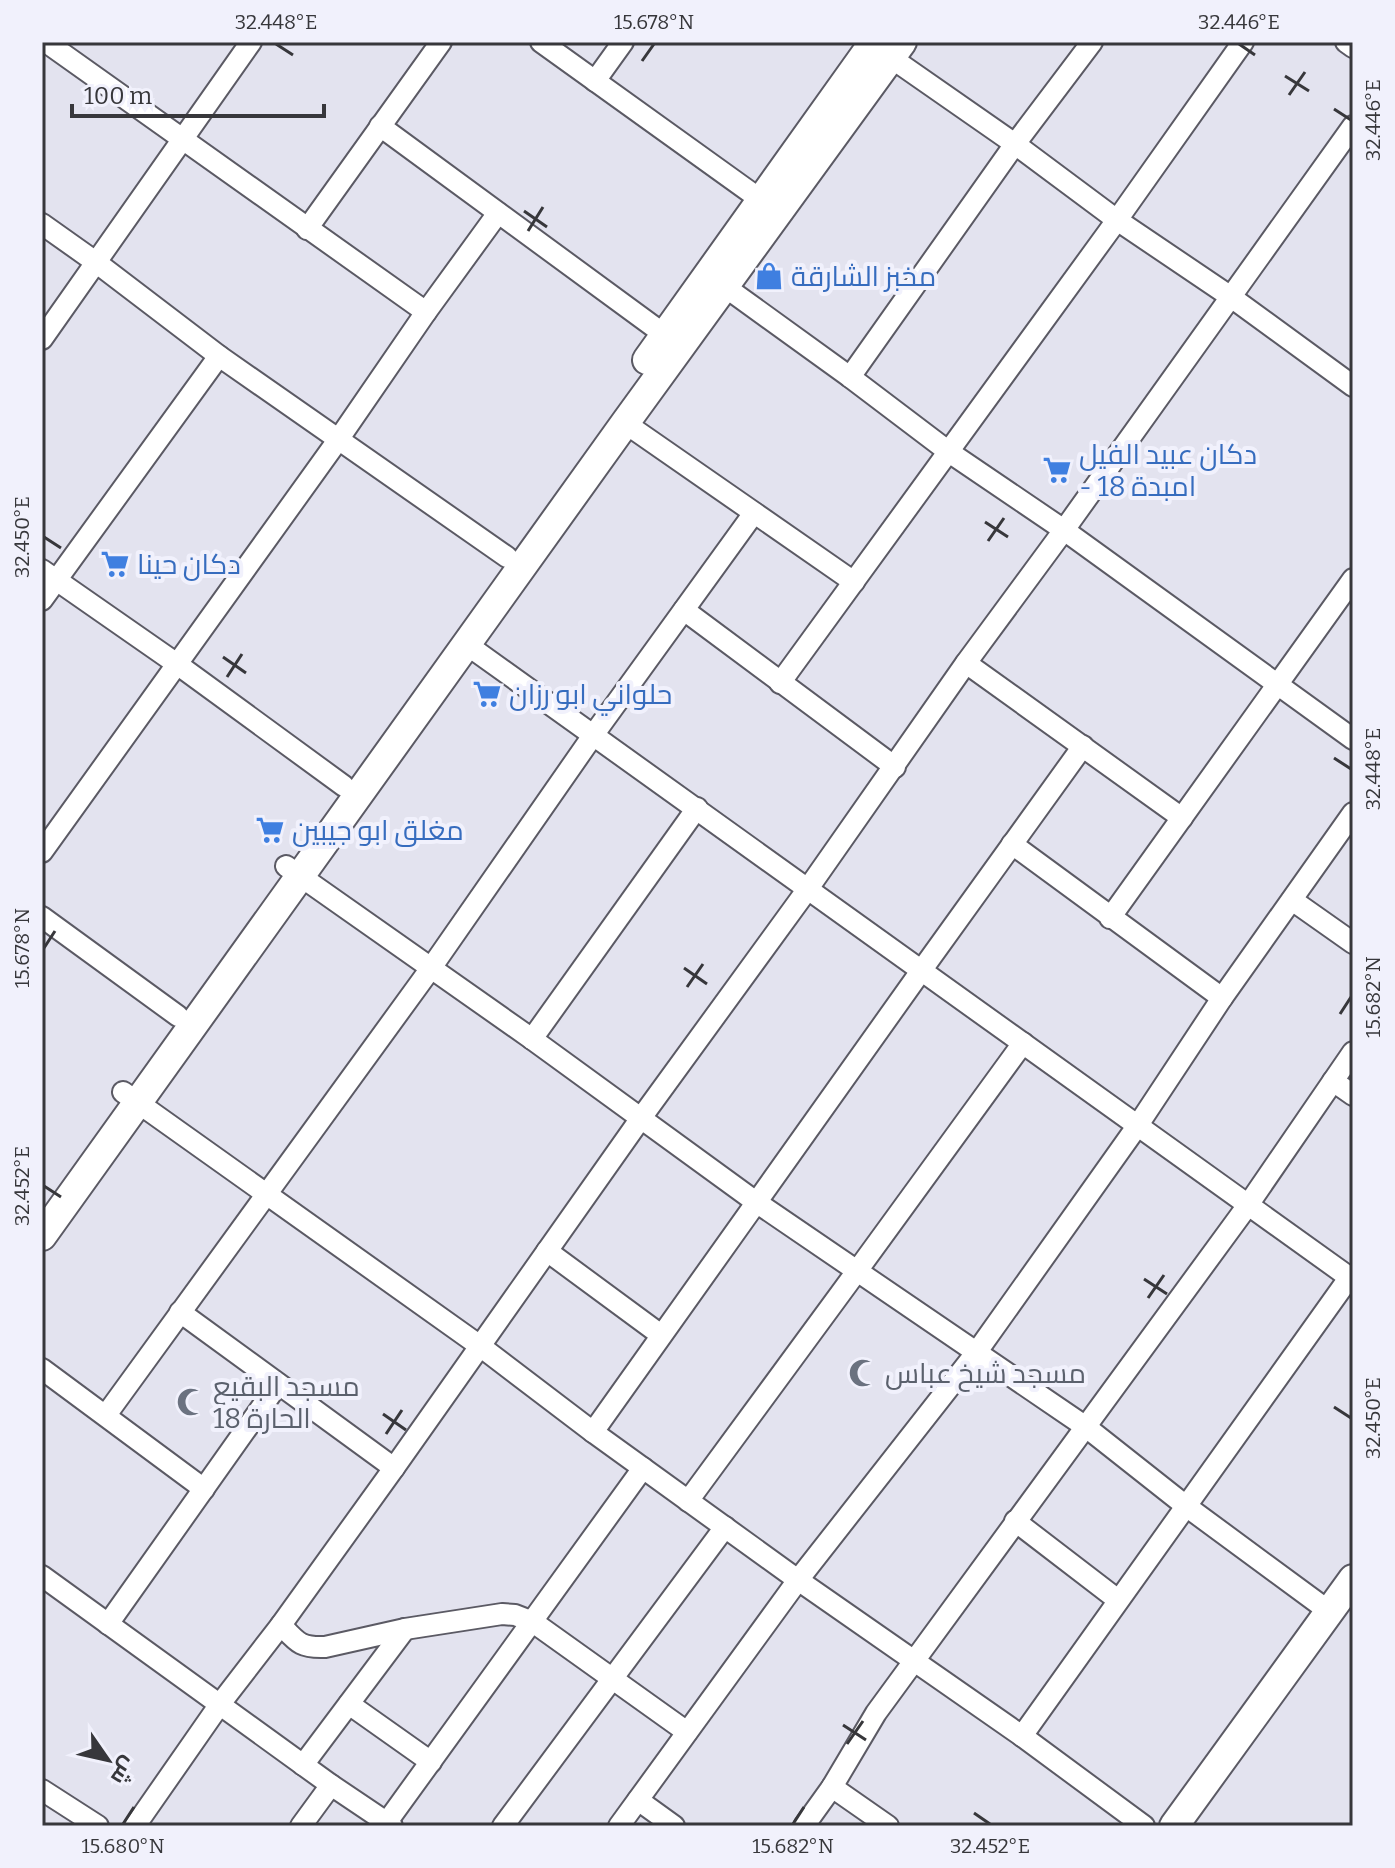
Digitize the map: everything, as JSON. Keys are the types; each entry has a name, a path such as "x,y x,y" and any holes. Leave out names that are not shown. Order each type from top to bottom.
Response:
{"main road":[{"path":"42,1204 130,1097 293,871 344,786 761,200 885,47"},
{"path":"42,1236 178,1016 466,644 724,286 885,47"},
{"path":"1174,1826 1353,1579"}],"street":[{"path":"42,339 251,42"},
{"path":"307,229 441,42"},
{"path":"541,42 761,200"},
{"path":"595,81 623,42"},
{"path":"850,377 1015,144 1092,42"},
{"path":"780,683 1243,42"},
{"path":"1346,42 1353,47"},
{"path":"60,46 183,140 426,312"},
{"path":"885,47 1117,220 1350,377"},
{"path":"380,126 665,335"},
{"path":"135,1826 1353,126"},
{"path":"42,852 498,213"},
{"path":"42,224 219,356 507,557"},
{"path":"724,286 949,452 1064,530 1353,739"},
{"path":"42,600 49,575 219,356"},
{"path":"625,423 854,582"},
{"path":"106,1415 431,968 594,734 754,513"},
{"path":"49,575 344,786"},
{"path":"1110,918 1353,579"},
{"path":"684,610 895,767"},
{"path":"466,644 1351,1279 1022,1736"},
{"path":"966,663 1182,818"},
{"path":"593,1432 1083,746"},
{"path":"532,1039 697,808"},
{"path":"619,1826 798,1580 976,1353 1353,813"},
{"path":"1012,844 1222,998"},
{"path":"293,871 756,1202 1086,1427 1186,1506 1330,1612"},
{"path":"1292,900 1353,943"},
{"path":"42,917 178,1016"},
{"path":"688,1501 1023,1043"},
{"path":"804,1826 832,1787 876,1713 1248,1205 1353,1052"},
{"path":"1333,1081 1353,1095"},
{"path":"130,1097 1144,1826"},
{"path":"547,1251 661,1335"},
{"path":"180,1312 394,1468"},
{"path":"42,1369 204,1489"},
{"path":"108,1624 278,1384"},
{"path":"42,1576 331,1785 390,1824 431,1762 643,1468"},
{"path":"1015,1521 1118,1600"},
{"path":"503,1826 725,1527"},
{"path":"281,1625 296,1641 310,1647 325,1647 405,1629 502,1614 515,1615 533,1622 687,1732"},
{"path":"303,1765 405,1629"},
{"path":"349,1704 431,1762"},
{"path":"301,1826 331,1785"},
{"path":"832,1787 888,1826"},
{"path":"42,1790 98,1826"},
{"path":"638,1800 674,1826"}],"place":[{"name":"مخبز الشارقة","path":"769,276"},
{"name":"دكان عبيد الفيل - امبدة 18","path":"1057,470"},
{"name":"دكان حينا","path":"115,564"},
{"name":"حلواني ابو رزان","path":"487,694"},
{"name":"مغلق ابو جيبين","path":"270,830"},
{"name":"مسجد شيخ عباس","path":"863,1373"},
{"name":"مسجد البقيع الحارة 18","path":"191,1402"}]}
